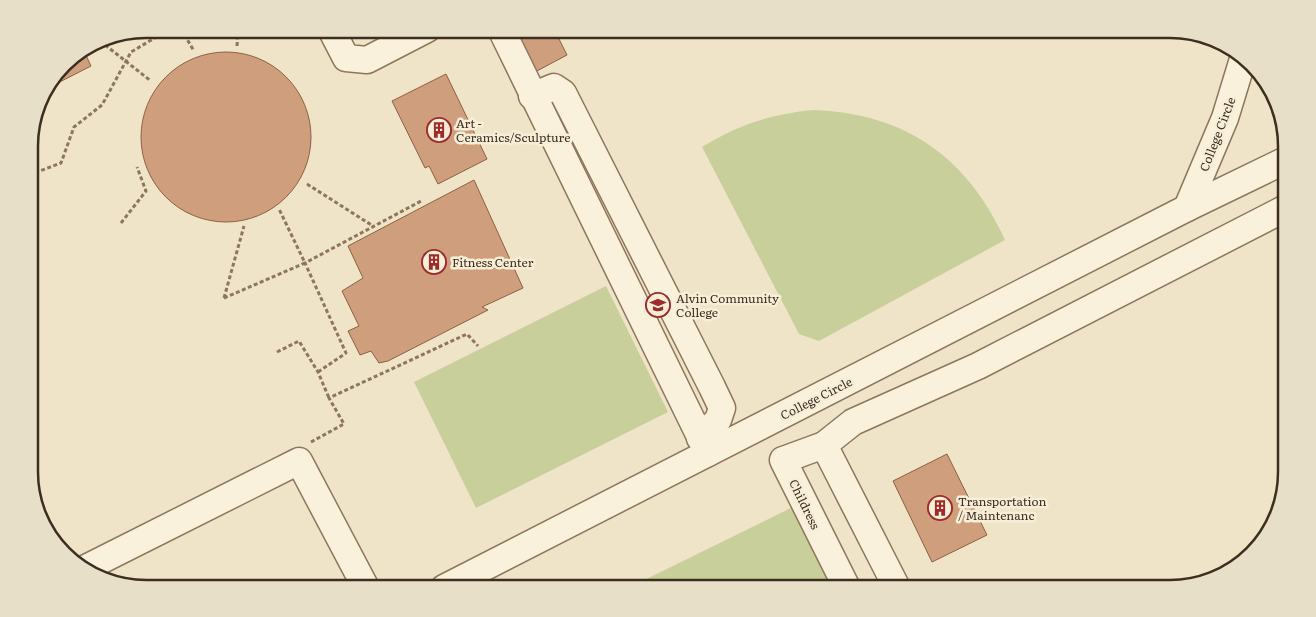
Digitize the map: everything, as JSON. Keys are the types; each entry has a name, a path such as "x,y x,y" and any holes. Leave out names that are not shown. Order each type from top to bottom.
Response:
{"street":[{"path":"336,38 346,58 366,60 409,38"},
{"path":"505,38 704,446"},
{"name":"College Circle","path":"1187,208 1225,118 1241,64"},
{"name":"College Circle","path":"459,580 704,446 1278,164"},
{"name":"Childress","path":"843,579 783,460 824,445 853,422 978,366 1278,212"},
{"path":"824,445 893,579"},
{"path":"92,565 299,461 362,580"}],"path":[{"path":"38,172 61,164 74,127 102,105 131,52 155,38"},
{"path":"186,38 194,51"},
{"path":"237,38 237,46"},
{"path":"106,45 151,81"},
{"path":"121,222 146,191 137,167"},
{"path":"307,184 373,227"},
{"path":"244,226 224,298 305,263 423,200"},
{"path":"279,209 346,353 318,372"},
{"path":"329,398 467,334 478,346"},
{"path":"277,352 299,341 318,372 329,398 344,424 307,444"}],"green space":[{"path":"813,110 846,113 876,120 904,131 929,145 952,163 972,185 990,211 1005,240 819,341 799,334 702,147 728,132 755,122 783,114"},
{"path":"606,286 668,412 476,508 414,382"},
{"path":"797,505 827,579 645,580"}],"building":[{"path":"518,38 558,38 567,55 535,72"},
{"path":"234,52 259,58 280,71 292,83 308,112 311,137 310,154 305,170 292,191 280,203 251,219 218,222 193,216 172,203 160,191 144,162 141,129 147,104 160,83 172,71 201,55"},
{"path":"86,56 91,66 58,83 74,64"},
{"name":"Art - Ceramics/Sculpture","path":"446,74 487,159 438,184 429,166 425,168 392,101"},
{"name":"Fitness Center","path":"474,180 523,288 482,307 488,310 388,361 379,363 371,351 360,355 348,331 359,326 342,291 363,278 348,246"},
{"name":"Transportation / Maintenanc","path":"947,454 987,535 932,562 893,481"}],"place":[{"name":"Art - Ceramics/Sculpture","path":"439,130"},
{"name":"Fitness Center","path":"434,262"},
{"name":"Alvin Community College","path":"658,305"},
{"name":"Transportation / Maintenanc","path":"940,508"}]}
